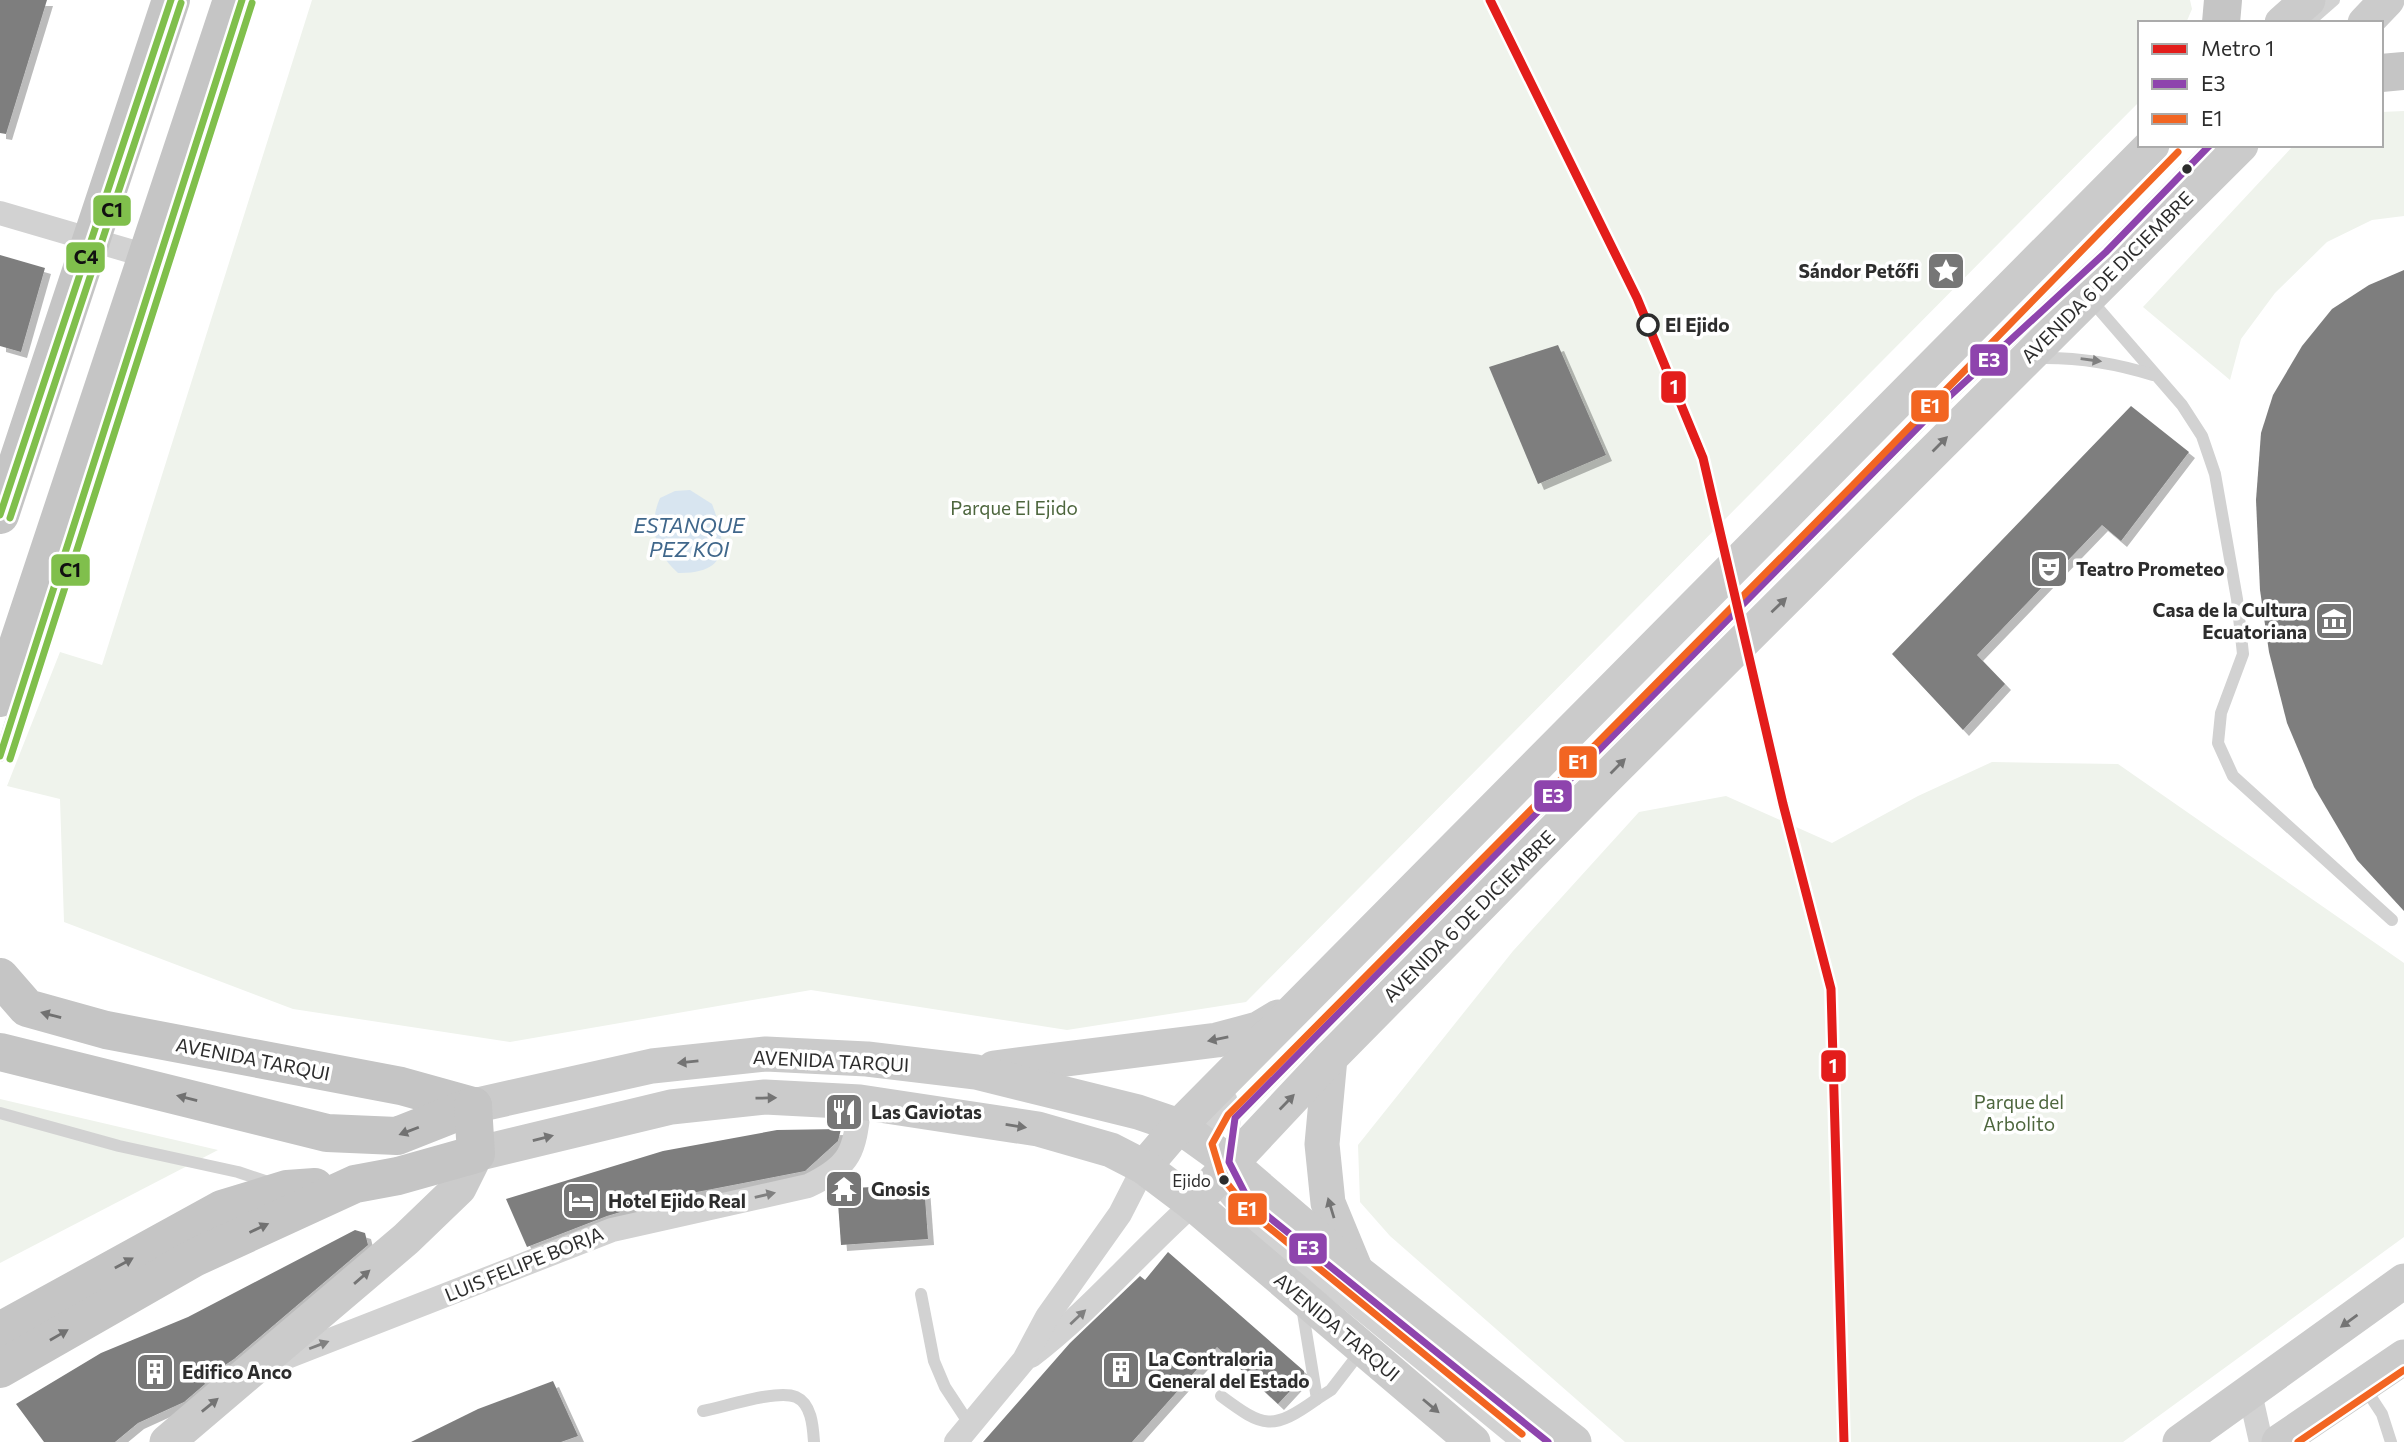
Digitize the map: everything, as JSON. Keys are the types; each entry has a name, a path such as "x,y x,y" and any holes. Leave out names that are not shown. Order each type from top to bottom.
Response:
{"main road":[{"path":"0,515 171,0"},
{"path":"0,698 10,630 147,256 232,0"},
{"path":"2221,21 2223,0"},
{"path":"2284,21 2308,0"},
{"path":"2367,21 2387,0"},
{"path":"2383,73 2404,71"},
{"name":"AVENIDA 6 DE DICIEMBRE","path":"1144,1167 1190,1135 1303,1003 2150,147"},
{"name":"AVENIDA 6 DE DICIEMBRE","path":"1212,1183 1329,1058 2087,296 2239,147"},
{"name":"AVENIDA TARQUI","path":"0,976 27,1008 106,1030 401,1086 473,1106 652,1066 766,1054 867,1059 976,1072 1138,1111 1190,1135 1212,1183 1301,1296 1473,1442"},
{"path":"976,1072 1028,1062 1217,1040 1258,1029 1303,1003"},
{"path":"0,1052 327,1133 397,1136 473,1106 476,1154 459,1188 406,1239 255,1369"},
{"path":"1329,1058 1322,1144 1328,1203 1356,1271"},
{"name":"AVENIDA TARQUI","path":"0,1369 194,1258 355,1184 398,1176 476,1154 671,1107 765,1097 860,1102 1038,1129 1111,1150 1144,1167 1212,1183 1356,1271 1574,1442"},
{"path":"0,1331 222,1209 287,1189 355,1184"},
{"path":"2180,1442 2404,1281"},
{"path":"2279,1442 2404,1357"},
{"name":"LUIS FELIPE BORJA","path":"167,1442 255,1369"}],"street":[{"path":"0,213 87,249"},
{"path":"0,231 87,249 147,256"},
{"name":"LUIS FELIPE BORJA","path":"255,1369 612,1230 808,1186 837,1172 855,1143 860,1102"},
{"name":"AVENIDA 6 DE DICIEMBRE","path":"963,1434 1024,1360 1047,1317 1120,1214 1144,1167"},
{"name":"AVENIDA 6 DE DICIEMBRE","path":"1024,1360 1063,1331 1212,1183"},
{"path":"2250,1393 2261,1442"}],"lane":[{"path":"0,756 242,0"},
{"path":"2310,21 2334,0"},
{"path":"2322,21 2341,0"},
{"path":"1190,1135 1220,1109 1846,478 2168,147"},
{"path":"1212,1183 1235,1118 1940,405 2106,252 2208,147"},
{"path":"2087,296 2182,405 2202,436 2215,474 2237,599 2243,654 2221,713 2218,743 2233,776 2392,920"},
{"path":"2026,358 2072,358 2111,363 2155,375"},
{"path":"0,1113 119,1146 238,1172 287,1189"},
{"path":"1212,1183 1242,1219 1515,1442"},
{"path":"1212,1183 1249,1201 1548,1442"},
{"path":"921,1294 934,1361 963,1434"},
{"path":"1301,1296 1317,1399"},
{"path":"1221,1396 1246,1415 1265,1422 1279,1422 1331,1390 1363,1349"},
{"path":"2363,1385 2382,1414 2391,1442"},
{"path":"703,1411 775,1396 797,1397 808,1407 814,1442"}],"green space":[{"name":"Parque El Ejido","path":"312,0 2190,0 2192,9 2187,21 2138,21 2138,103 1246,1002 1067,1030 811,990 510,1042 293,1009 64,922 60,799 7,786 60,652 102,665"},
{"path":"2404,111 2404,216 2372,220 2327,242 2275,293 2241,339 2230,380 2143,307 2292,147 2383,147 2383,112"},
{"name":"Parque del Arbolito","path":"1992,762 2118,764 2404,963 2404,1237 2123,1442 1625,1442 1390,1236 1360,1202 1358,1145 1513,951 1639,812 1726,796 1832,843 1918,796"},
{"path":"0,1099 218,1150 0,1263"}],"water":[{"name":"ESTANQUE PEZ KOI","path":"690,490 712,504 722,544 716,562 707,568 678,573 659,548 654,528 656,508 660,498 675,491"}],"building":[{"path":"0,0 47,0 6,134 0,133"},
{"path":"0,255 45,268 21,352 0,346"},
{"name":"Casa de la Cultura Ecuatoriana","path":"2404,270 2404,911 2357,860 2314,787 2287,723 2269,652 2260,590 2256,500 2261,433 2273,395 2302,346 2332,309 2369,285"},
{"path":"1558,345 1606,455 1538,484 1489,367"},
{"path":"2131,406 2189,452 2121,541 2102,525 1977,655 2005,684 1963,730 1892,654"},
{"path":"841,1129 838,1141 805,1171 671,1197 607,1216 527,1247 506,1199 663,1151 777,1130"},
{"path":"924,1184 928,1239 841,1245 837,1189"},
{"path":"355,1230 365,1233 368,1245 234,1359 203,1380 205,1384 184,1402 138,1423 115,1442 44,1442 16,1404 101,1353 188,1317"},
{"name":"La Contraloria General del Estado","path":"1168,1252 1304,1371 1304,1376 1278,1404 1217,1347 1132,1442 983,1442 1070,1343 1140,1276 1145,1280"},
{"path":"553,1381 578,1436 561,1442 411,1442 478,1409"}],"metro line":[{"name":"1","path":"1490,0 1637,298 1703,458 1783,804 1831,989 1844,1442"}],"transit line":[{"name":"C4","path":"0,515 171,0"},
{"name":"C4","path":"0,756 242,0"},
{"name":"C1","path":"10,518 181,3"},
{"name":"C1","path":"10,759 252,3"},
{"name":"E3","path":"1548,1442 1249,1201 1229,1162 1235,1118 1940,405 2106,252 2208,147"},
{"name":"E1","path":"1522,1434 1250,1212 1222,1177 1212,1144 1228,1115 1853,485 2178,152"},
{"name":"E1","path":"2298,1442 2404,1370"}],"place":[{"name":"Sándor Petőfi","path":"1946,271"},
{"name":"El Ejido","path":"1648,325"},
{"name":"Teatro Prometeo","path":"2049,569"},
{"name":"Casa de la Cultura Ecuatoriana","path":"2334,621"},
{"name":"Las Gaviotas","path":"844,1112"},
{"name":"Ejido","path":"1224,1180"},
{"name":"Gnosis","path":"844,1189"},
{"name":"Hotel Ejido Real","path":"581,1201"},
{"name":"La Contraloria General del Estado","path":"1121,1370"},
{"name":"Edifico Anco","path":"155,1372"}]}
